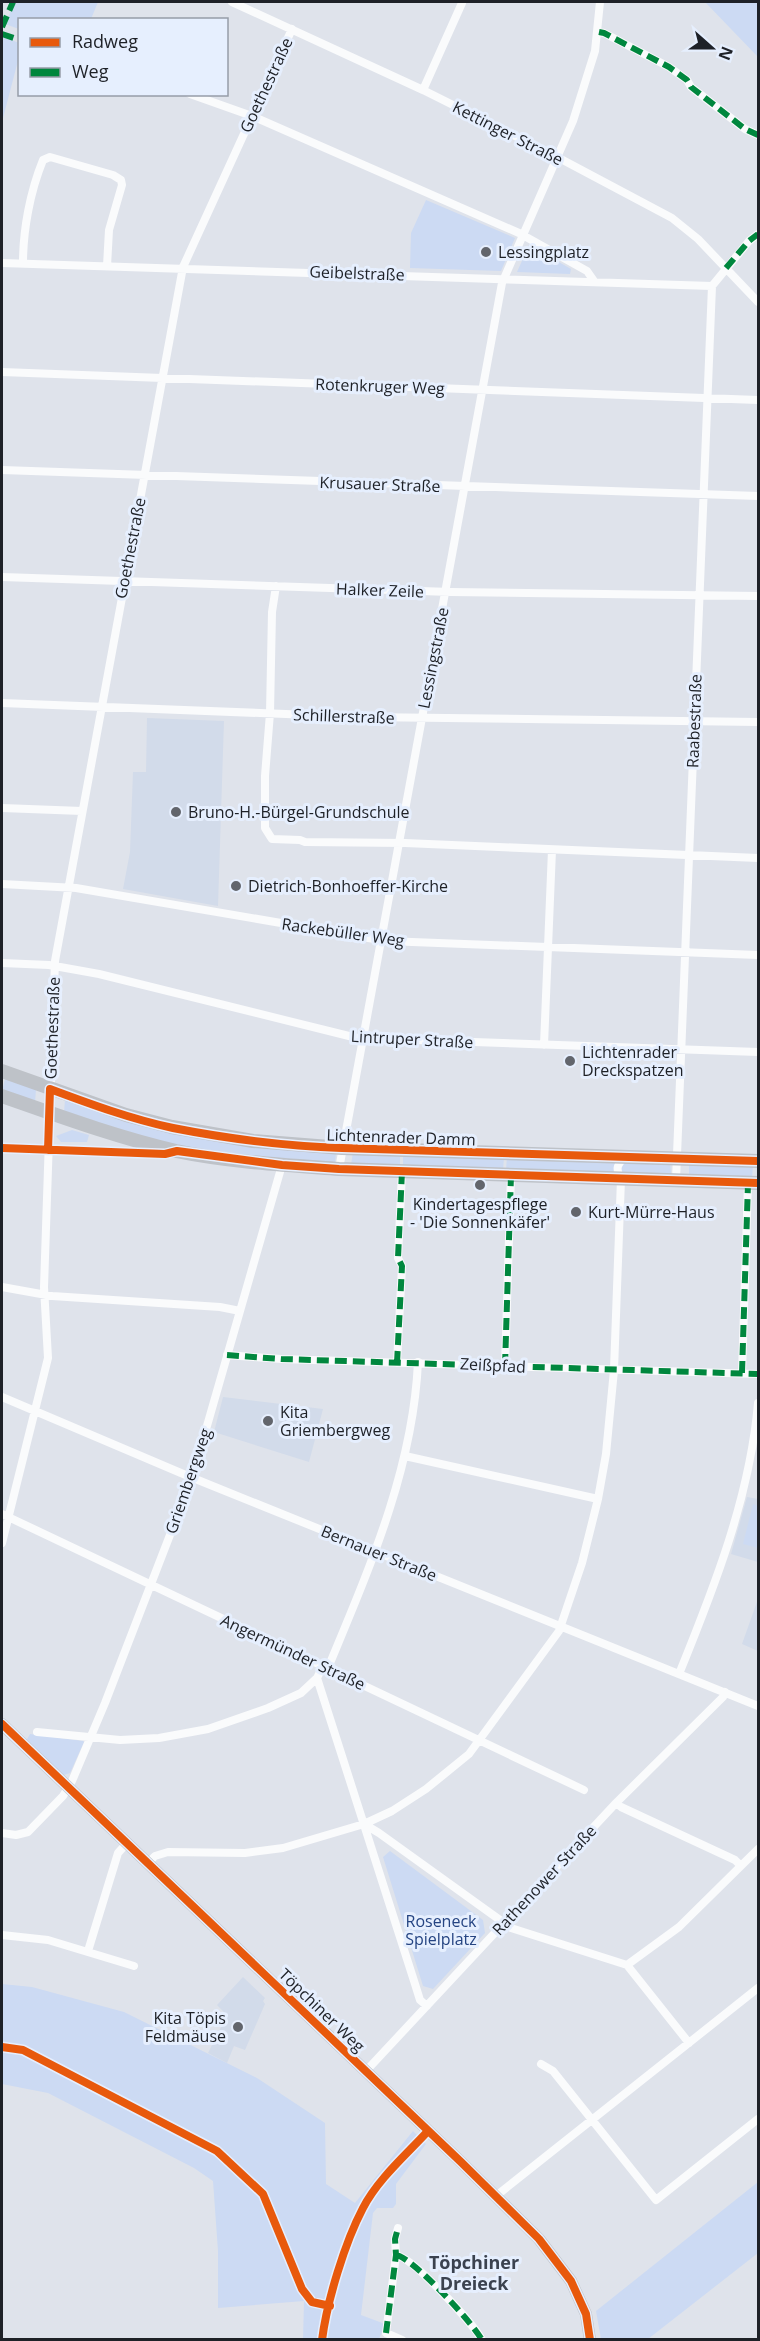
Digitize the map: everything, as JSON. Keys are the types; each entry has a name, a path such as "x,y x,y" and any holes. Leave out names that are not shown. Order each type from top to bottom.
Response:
{"main road":[{"name":"Lichtenrader Damm","path":"2,1075 126,1115 172,1127 253,1141 342,1148 759,1161"},
{"name":"Lichtenrader Damm","path":"2,1096 102,1131 177,1151 282,1165 339,1169 753,1183"}],"street":[{"name":"Kettinger Straße","path":"232,2 423,90 672,218 698,238 759,302"},
{"name":"Lessingstraße","path":"339,1169 482,390 505,278 559,158 584,90 599,32 600,2"},
{"path":"423,90 462,3"},
{"name":"Goethestraße","path":"2,1543 5,1516 36,1412 48,1358 45,1295 55,965 183,267 292,29"},
{"path":"599,32 669,67 745,129 759,135"},
{"path":"196,96 252,116 524,236 587,271 594,282"},
{"path":"23,263 23,241 32,199 42,160 50,156 113,175 121,180 122,185 109,230 107,266"},
{"path":"712,286 749,241 759,234"},
{"name":"Geibelstraße","path":"2,263 183,267 712,286"},
{"name":"Raabestraße","path":"676,1180 712,286"},
{"name":"Rotenkruger Weg","path":"2,372 759,400"},
{"name":"Krusauer Straße","path":"2,470 759,496"},
{"name":"Halker Zeile","path":"2,576 445,592 759,596"},
{"path":"276,586 272,612 270,713 265,776 265,828 272,839 759,858"},
{"name":"Schillerstraße","path":"2,703 422,718 759,722"},
{"path":"2,808 82,811"},
{"path":"544,1045 552,850"},
{"name":"Rackebüller Weg","path":"2,884 68,887 381,940 759,955"},
{"name":"Lintruper Straße","path":"2,963 55,965 99,974 281,1020 363,1038 759,1052"},
{"name":"Lichtenrader Damm","path":"2,1148 165,1154 177,1151"},
{"path":"148,1863 156,1855 168,1852 228,1854 270,1851 304,1844 364,1824 392,1811 448,1773 481,1741 562,1627 582,1563 598,1499 610,1425 621,1179 617,1165 624,1158"},
{"name":"Griembergweg","path":"2,1833 28,1832 68,1789 90,1739 192,1478 282,1165"},
{"path":"397,1363 402,1266 398,1258 402,1171"},
{"path":"505,1366 512,1175"},
{"path":"742,1373 753,1183"},
{"path":"2,1287 45,1295 219,1307 240,1311"},
{"name":"Zeißpfad","path":"227,1355 281,1359 759,1374"},
{"path":"37,1732 90,1739 135,1740 184,1734 246,1717 290,1699 307,1688 326,1667 375,1552 395,1495 412,1423 418,1362"},
{"name":"Bernauer Straße","path":"2,1397 192,1478 759,1706"},
{"path":"679,1674 700,1626 726,1548 750,1458 759,1402"},
{"path":"405,1456 598,1499"},
{"name":"Angermünder Straße","path":"5,1516 584,1790"},
{"path":"317,1678 420,2000 426,2006"},
{"name":"Rathenower Straße","path":"366,2071 616,1803 723,1697 725,1692"},
{"name":"Töpchiner Weg","path":"2,1724 366,2071 539,2240 571,2281 586,2314 591,2340"},
{"path":"616,1803 621,1808 735,1860 741,1866"},
{"path":"364,1824 504,1924 627,1965 689,2043"},
{"path":"88,1951 118,1853 127,1843"},
{"path":"627,1965 679,1927 759,1849"},
{"path":"2,1935 48,1940 134,1966"},
{"path":"496,2196 759,1988"},
{"path":"541,2064 553,2072 656,2200 759,2119"},
{"path":"398,2228 386,2333 402,2340"},
{"path":"396,2255 409,2262 447,2298 482,2340"}],"shaded area":[{"name":"Bruno-H.-Bürgel-Grundschule","path":"147,718 224,721 218,906 123,889 130,852 133,772 146,772"},
{"name":"Kita Griembergweg","path":"223,1397 323,1409 309,1462 214,1432"},
{"path":"747,1497 758,1499 758,1562 731,1554"},
{"path":"758,1599 758,1651 742,1644"},
{"name":"Kita Töpis Feldmäuse","path":"243,1977 265,1998 263,2001 265,2004 245,2050 234,2046 227,2063 208,2053 227,2015 217,2005"}],"green space":[{"path":"15,2 98,2 91,18 18,18 18,29 5,24"},
{"path":"705,2 758,2 758,57"},
{"path":"2,36 18,43 18,61 2,122"},
{"path":"426,200 515,238 501,271 410,268 411,233"},
{"path":"529,245 571,269 570,274 517,272"},
{"path":"5,1079 36,1089 35,1103 2,1091"},
{"path":"65,1099 336,1153 335,1163 256,1159 149,1140 64,1113"},
{"path":"72,1130 89,1135 87,1142 61,1142 56,1136"},
{"path":"353,1152 400,1154 400,1167 351,1165"},
{"path":"403,1154 504,1157 503,1170 403,1167"},
{"path":"507,1157 670,1163 671,1174 506,1170"},
{"path":"689,1163 753,1165 752,1178 689,1176"},
{"path":"753,1504 758,1506 758,1548 743,1544"},
{"path":"30,1734 83,1741 70,1773 64,1775 26,1741"},
{"name":"Roseneck Spielplatz","path":"390,1851 483,1920 485,1933 433,1989 423,1986 383,1857"},
{"path":"2,1984 32,1987 124,2012 257,2078 325,2123 326,2184 355,2203 413,2131 426,2144 396,2184 396,2204 393,2208 377,2208 373,2213 361,2315 385,2324 379,2339 303,2339 304,2301 218,2308 218,2251 213,2181 194,2168 48,2093 2,2084"},
{"path":"758,2182 758,2253 648,2339 601,2339 596,2311"}],"marked path":[{"path":"2,27 13,2"},
{"path":"599,32 669,67 745,129 758,135"},
{"path":"2,34 18,39"},
{"path":"726,268 758,234"},
{"path":"397,1363 402,1266 398,1258 402,1171"},
{"path":"505,1366 511,1175"},
{"path":"742,1373 748,1183"},
{"path":"227,1355 281,1359 758,1374"},
{"path":"386,2333 398,2228"},
{"path":"396,2255 428,2278 467,2320 482,2340"}],"cycle path":[{"path":"48,1150 50,1089 111,1111 173,1128 278,1144 758,1161"},
{"path":"2,1148 165,1154 177,1151 282,1165 339,1169 758,1183"},
{"path":"2,1724 539,2239 571,2281 586,2314 590,2340"},
{"path":"2,2047 23,2050 217,2151 263,2194 302,2289 312,2302 330,2306"},
{"path":"322,2340 338,2272 363,2208 384,2177 428,2131"}],"place":[{"name":"Lessingplatz","path":"486,252"},
{"name":"Bruno-H.-Bürgel-Grundschule","path":"176,812"},
{"name":"Dietrich-Bonhoeffer-Kirche","path":"236,886"},
{"name":"Lichtenrader Dreckspatzen","path":"570,1061"},
{"name":"Kindertagespflege - 'Die Sonnenkäfer'","path":"480,1185"},
{"name":"Kurt-Mürre-Haus","path":"576,1212"},
{"name":"Kita Griembergweg","path":"268,1421"},
{"name":"Kita Töpis Feldmäuse","path":"238,2027"}],"district":[{"name":"Töpchiner Dreieck","path":"474,2273"}]}
